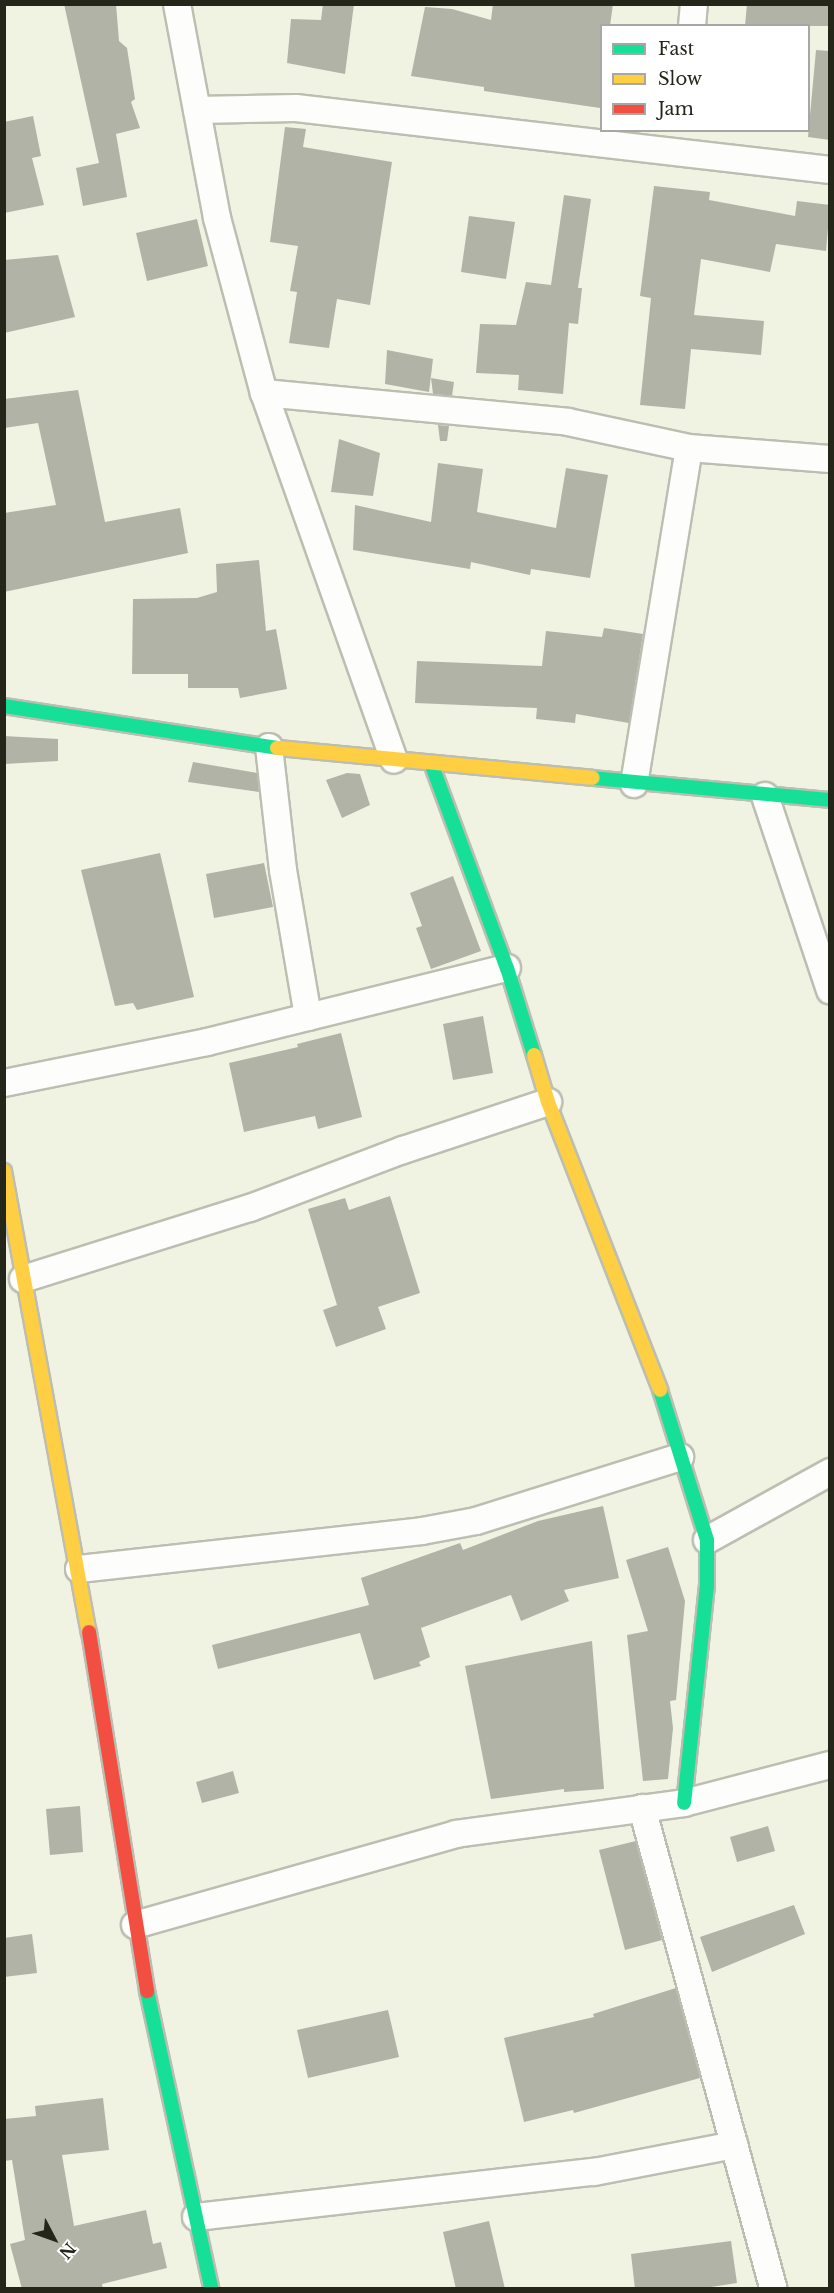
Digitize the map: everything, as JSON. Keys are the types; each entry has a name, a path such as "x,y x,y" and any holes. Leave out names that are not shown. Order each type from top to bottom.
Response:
{"street":[{"path":"177,4 217,218 264,393 394,760"},
{"path":"692,24 694,4"},
{"path":"197,110 296,108 680,140 830,170"},
{"path":"264,393 568,422 689,448 830,459"},
{"path":"634,784 689,448"},
{"path":"4,706 269,747 634,784 830,800"},
{"path":"269,747 283,870 308,1017"},
{"path":"431,763 507,968 548,1102 661,1392 707,1540 707,1585 684,1803"},
{"path":"765,796 830,990"},
{"path":"4,1083 308,1017 507,968"},
{"path":"23,1279 250,1209 403,1150 548,1102"},
{"path":"4,1171 79,1569 135,1925 196,2217 205,2286"},
{"path":"79,1569 422,1530 476,1521 681,1457"},
{"path":"707,1540 830,1472"},
{"path":"135,1925 456,1834 684,1803 830,1765"},
{"path":"642,1808 774,2289"},
{"path":"196,2217 594,2172 735,2145"}],"building":[{"path":"64,4 116,4 119,41 127,48 135,99 131,102 140,128 116,134 127,197 83,206 76,168 99,163"},
{"path":"323,4 354,4 345,74 287,63 291,19 321,20"},
{"path":"493,4 613,4 610,24 600,24 600,108 484,91 484,87 411,76 425,7 452,9 491,20"},
{"path":"747,4 830,4 830,26 745,24"},
{"path":"816,50 830,51 830,140 808,137"},
{"path":"33,116 41,156 32,158 44,205 4,213 4,122"},
{"path":"285,127 306,129 303,147 392,162 370,305 337,299 329,348 289,343 297,292 290,291 298,246 270,242"},
{"path":"654,186 710,192 709,200 795,216 797,201 830,205 826,251 776,244 770,272 701,259 694,315 764,321 761,355 691,349 685,409 640,405 651,298 640,296"},
{"path":"564,195 591,199 578,288 582,288 578,324 569,323 563,394 518,390 519,375 476,373 480,324 516,325 526,282 551,285"},
{"path":"469,216 515,222 506,279 461,272"},
{"path":"197,219 208,266 147,281 136,233"},
{"path":"58,255 75,317 4,333 4,260"},
{"path":"387,350 433,359 429,392 385,384"},
{"path":"431,378 454,382 452,396 433,394"},
{"path":"78,390 105,522 180,508 188,553 4,592 4,513 56,505 38,423 4,428 4,399"},
{"path":"438,425 449,426 447,441 440,441"},
{"path":"339,439 380,453 373,496 331,492"},
{"path":"438,463 483,469 477,512 556,528 566,468 608,475 590,578 531,569 530,575 471,562 470,569 353,550 355,505 431,522"},
{"path":"259,560 266,631 276,629 287,689 240,698 238,688 188,688 188,674 132,674 133,599 197,598 217,592 216,564"},
{"path":"604,628 643,634 629,723 576,714 575,723 536,719 537,708 415,703 417,661 542,666 546,631 602,637"},
{"path":"4,736 58,739 58,761 4,764"},
{"path":"193,762 257,773 259,792 188,782"},
{"path":"347,773 360,774 370,805 342,818 326,780"},
{"path":"160,853 194,997 137,1010 133,1003 115,1006 81,870"},
{"path":"264,863 273,907 214,918 206,874"},
{"path":"453,876 481,951 431,969 416,928 422,926 410,893"},
{"path":"483,1016 493,1073 453,1080 443,1024"},
{"path":"341,1033 362,1117 318,1129 315,1116 244,1132 229,1063 298,1047 297,1044"},
{"path":"390,1196 420,1293 378,1307 386,1329 336,1347 323,1310 337,1305 308,1209 345,1198 349,1210"},
{"path":"603,1506 619,1578 564,1590 569,1601 521,1621 511,1595 421,1628 430,1657 419,1662 421,1666 374,1680 360,1633 218,1669 212,1645 369,1605 361,1578 460,1543 463,1550 538,1521"},
{"path":"668,1547 685,1601 676,1700 670,1701 673,1728 668,1779 643,1781 627,1635 648,1631 626,1560"},
{"path":"592,1641 604,1789 564,1792 564,1789 491,1799 465,1666"},
{"path":"233,1771 239,1793 202,1803 196,1782"},
{"path":"80,1806 83,1852 50,1855 46,1809"},
{"path":"768,1826 775,1851 737,1862 730,1837"},
{"path":"636,1841 662,1940 625,1950 599,1850"},
{"path":"794,1905 805,1934 712,1972 700,1937"},
{"path":"32,1934 37,1973 4,1977 4,1938"},
{"path":"676,1988 700,2078 574,2113 573,2110 524,2122 504,2038 594,2017 593,2014"},
{"path":"388,2010 399,2057 308,2078 297,2030"},
{"path":"103,2098 109,2150 62,2155 74,2226 146,2210 153,2244 161,2242 167,2268 102,2284 103,2289 22,2289 10,2244 25,2240 12,2160 4,2161 4,2119 36,2116 35,2106"},
{"path":"489,2221 505,2289 456,2289 443,2232"},
{"path":"731,2241 737,2283 698,2289 635,2289 631,2254"}],"traffic: fast":[{"path":"4,706 277,748"},
{"path":"431,763 507,968 534,1055"},
{"path":"593,778 830,800"},
{"path":"660,1390 707,1540 707,1585 684,1803"},
{"path":"147,1991 211,2288"}],"traffic: slow":[{"path":"277,748 593,778"},
{"path":"534,1055 548,1102 660,1390"},
{"path":"4,1171 89,1632"}],"traffic: jam":[{"path":"89,1632 147,1991"}]}
